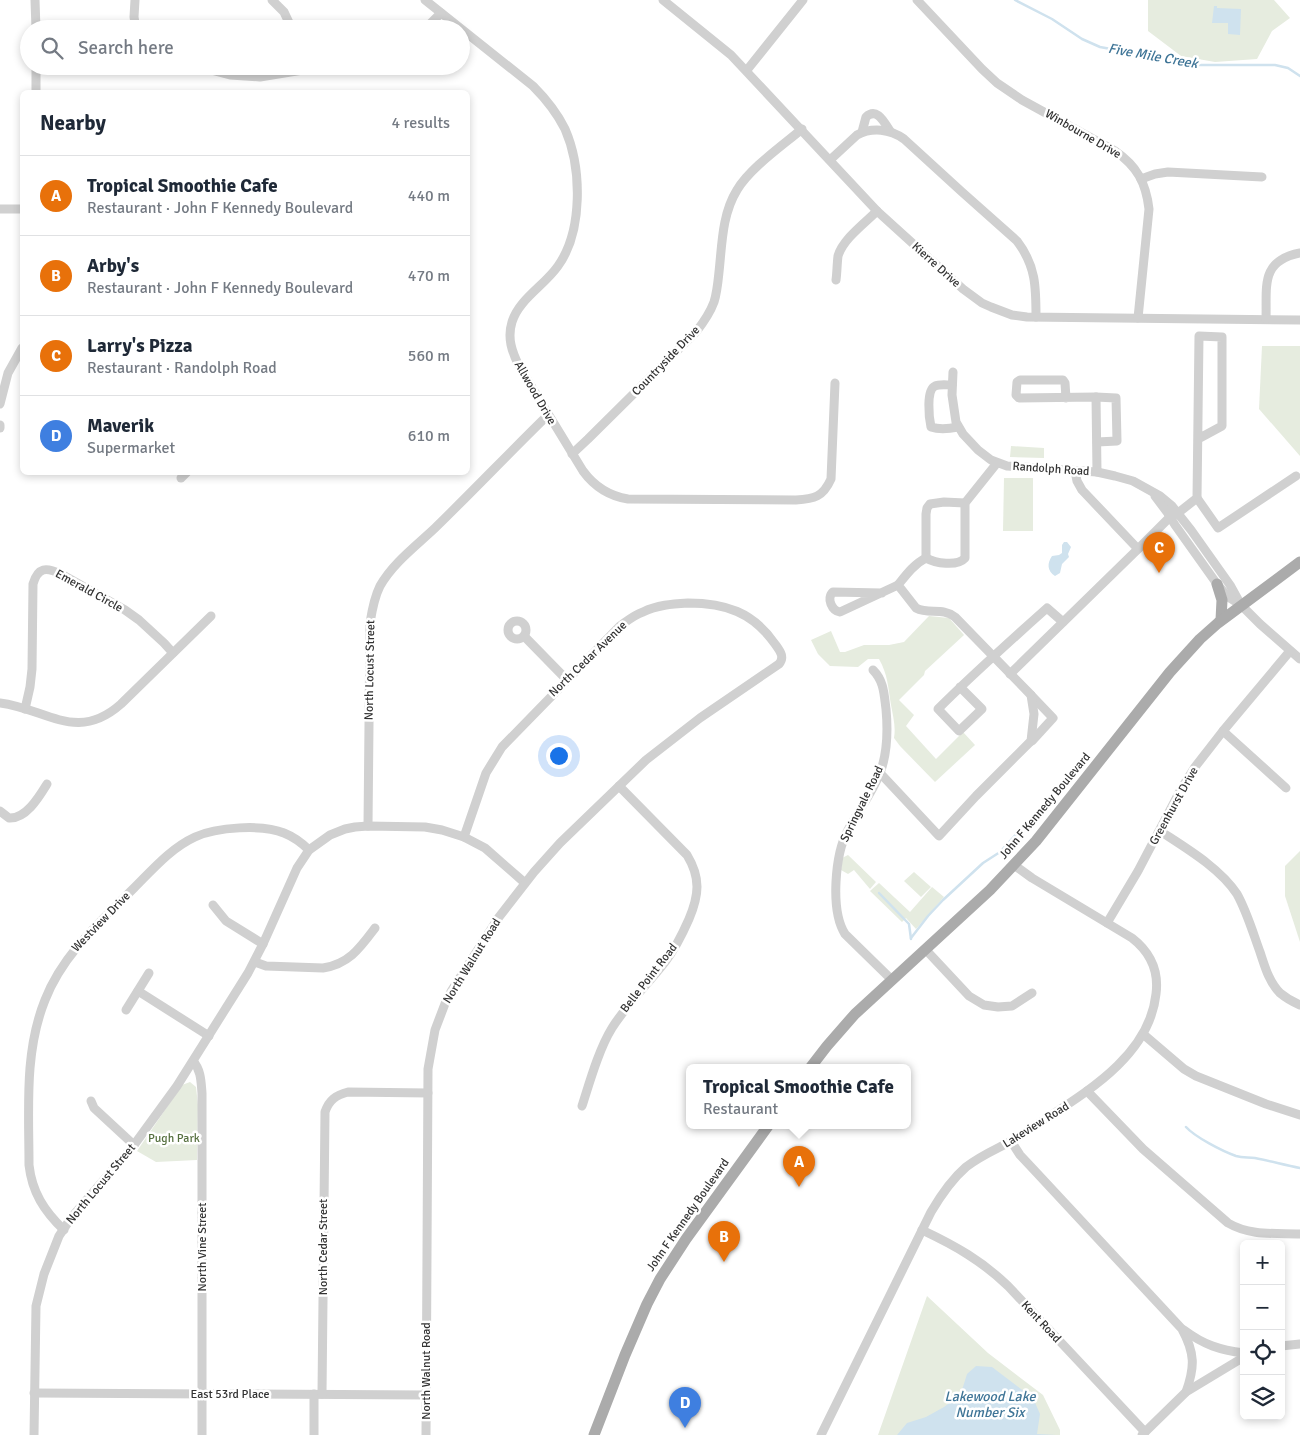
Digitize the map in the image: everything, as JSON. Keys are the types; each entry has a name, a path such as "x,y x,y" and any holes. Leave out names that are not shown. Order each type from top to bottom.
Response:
{"main road":[{"name":"John F Kennedy Boulevard","path":"813,1064 855,1014 990,890 1036,841 1184,656 1200,639 1221,620 1300,562"},
{"path":"1217,584 1222,600 1221,620"},
{"name":"John F Kennedy Boulevard","path":"594,1435 624,1355 646,1304 660,1278 766,1129"}],"street":[{"path":"35,0 36,20"},
{"path":"135,0 136,20"},
{"path":"272,0 284,12 288,20"},
{"name":"Allwood Drive","path":"425,0 451,20"},
{"path":"747,70 803,0"},
{"name":"Winbourne Drive","path":"918,0 997,83 1022,100 1120,154 1129,162 1141,179 1147,193 1149,215 1138,318"},
{"name":"Kierre Drive","path":"666,1 720,45 747,70 877,211 970,295 982,302 1001,311 1020,316 1036,317 1300,320"},
{"path":"435,20 442,13"},
{"name":"Allwood Drive","path":"470,35 542,95 557,115 565,130 573,155 577,183 577,206 570,243 562,260 549,279 517,310 512,322 510,339 513,353 519,366 572,454 594,484 620,498 628,499 796,500 815,497 826,489 830,479 835,384"},
{"path":"36,75 36,90"},
{"path":"230,75 243,77 270,75"},
{"path":"862,132 866,117 872,113 876,113 881,117 890,131"},
{"name":"Countryside Drive","path":"572,454 704,322 714,302 725,222 731,200 747,176 802,129"},
{"path":"830,160 862,132 874,130 890,131 904,139 1017,241 1028,257 1035,276 1036,317"},
{"path":"1141,179 1168,172 1262,177"},
{"path":"0,209 20,209"},
{"path":"836,280 838,256 841,250 850,237 877,211"},
{"path":"1266,319 1267,281 1272,268 1275,263 1286,256 1300,253"},
{"path":"1198,439 1222,426 1222,337 1199,336 1197,498 1218,528 1296,476"},
{"path":"0,404 8,373 20,354"},
{"name":"Randolph Road","path":"953,372 952,406 958,426 973,446 985,456 997,463 1019,468 1097,472 1132,481 1152,492 1174,515 1230,585 1241,606"},
{"path":"1066,398 1063,380 1020,380 1017,382 1016,395 1019,398 1066,398 1096,397 1116,398 1117,441 1097,442"},
{"path":"952,385 932,388 930,392 931,427 950,429 958,426"},
{"path":"1096,397 1097,472"},
{"name":"North Locust Street","path":"368,826 370,623 379,588 387,575 401,560 548,415"},
{"path":"882,592 833,592 829,598 834,610 840,612 898,585 919,561 926,558 937,562 962,561 965,558 965,503 997,463"},
{"path":"1074,471 1082,490 1138,548"},
{"path":"1010,674 1138,548 1174,515 1197,498"},
{"path":"926,558 926,514 930,504 944,502 965,503"},
{"name":"Randolph Road","path":"1174,515 1217,584 1228,597 1241,606 1300,659"},
{"name":"Emerald Circle","path":"25,709 32,668 33,584 37,574 44,569 52,570 126,610 146,626 173,653"},
{"path":"880,773 939,836 1053,718 955,617 948,612 920,611 898,585"},
{"name":"North Cedar Avenue","path":"464,837 486,772 498,753 513,734 620,626 632,617 663,605 717,605 726,607 752,620 776,644"},
{"path":"960,687 982,709 959,731 938,708 960,687 993,656 1047,608 1063,622"},
{"path":"0,703 73,723 90,722 101,718 114,711 211,616"},
{"path":"524,636 567,680"},
{"name":"North Walnut Road","path":"426,1435 428,1093 430,1050 434,1030 446,1001 498,917 560,843 646,760 779,664 782,657 776,644"},
{"name":"Greenhurst Drive","path":"1107,923 1195,767 1290,651"},
{"name":"Springvale Road","path":"873,670 879,677 884,689 888,731 887,747 880,773 848,830 842,845 837,874 837,909 845,934 892,980"},
{"path":"1030,694 1034,714 1031,741"},
{"path":"1223,731 1286,788"},
{"path":"0,811 9,818 18,817 29,809 47,784"},
{"name":"Belle Point Road","path":"582,1106 604,1044 611,1030 621,1013 674,948 684,931 696,902 697,881 692,863 687,855 619,786"},
{"path":"214,905 226,921 263,944 297,868 309,850 326,838 345,829 368,826 425,827 464,837 493,854 526,883"},
{"name":"Westview Drive","path":"64,1230 51,1217 40,1201 30,1176 29,1165 31,1050 45,1000 54,979 66,959 84,938 168,854 196,836 237,828 269,829 289,835 309,850"},
{"path":"1160,831 1213,868 1237,894 1244,907 1269,979 1280,993 1300,1004"},
{"name":"Lakeview Road","path":"821,1435 922,1230 941,1195 955,1177 981,1156 1011,1141 1087,1091 1133,1049 1151,1017 1156,999 1157,982 1153,964 1141,945 1014,865"},
{"path":"255,962 266,966 323,968 332,966 344,962 351,956 361,947 375,928"},
{"name":"North Locust Street","path":"34,1435 36,1306 52,1250 71,1218 134,1145 163,1106 193,1062 255,962 263,944"},
{"path":"926,950 969,996 979,1003 998,1007 1012,1006 1032,993"},
{"path":"126,1010 149,973"},
{"path":"138,991 209,1036"},
{"path":"1143,1034 1184,1069 1196,1076 1266,1104 1300,1115"},
{"name":"North Vine Street","path":"193,1062 198,1067 202,1093 202,1435"},
{"path":"1087,1091 1142,1149 1228,1223 1236,1228 1258,1233 1300,1234"},
{"name":"North Cedar Street","path":"314,1435 318,1394 324,1119 327,1106 330,1101 348,1092 428,1093"},
{"path":"91,1101 94,1108 134,1145"},
{"path":"1011,1141 1030,1166 1182,1328 1203,1343 1240,1353"},
{"name":"Kent Road","path":"922,1230 962,1250 993,1272 1144,1434"},
{"path":"1182,1328 1190,1345 1193,1366 1186,1392"},
{"path":"1285,1346 1300,1344"},
{"path":"1144,1434 1186,1392 1240,1360"},
{"name":"East 53rd Place","path":"34,1393 426,1395"}],"green space":[{"path":"1148,0 1274,0 1290,18 1272,31 1257,59 1215,62 1181,56 1148,31"},
{"path":"1262,346 1300,346 1300,456 1259,409"},
{"path":"1011,446 1044,448 1044,458 1010,457"},
{"path":"1004,478 1033,478 1033,531 1003,531"},
{"path":"929,616 949,618 964,635 925,671 924,675 899,700 914,715 906,726 936,759 963,732 975,745 935,782 894,738 895,730 887,681 879,659 868,659 858,667 830,666 818,654 811,640 831,631 840,652 864,645 889,645 904,642"},
{"path":"1300,851 1300,942 1285,896 1285,866"},
{"path":"848,855 876,882 870,889 854,870 848,874 841,870 842,858"},
{"path":"914,872 931,887 921,897 904,881"},
{"path":"879,883 910,912 932,887 944,897 916,929 906,918 902,922 870,891"},
{"name":"Pugh Park","path":"190,1082 196,1087 198,1105 197,1160 156,1162 137,1151 182,1085"},
{"path":"927,1296 988,1353 1043,1395 1060,1430 1060,1435 878,1435"}],"water":[{"path":"1214,6 1217,6 1217,8 1241,9 1240,35 1228,34 1228,23 1212,23"},
{"path":"1064,542 1067,542 1071,547 1068,554 1069,557 1062,564 1060,573 1055,576 1049,569 1049,561 1052,556 1062,553"},
{"name":"Lakewood Lake Number Six","path":"976,1366 992,1367 1033,1398 1040,1414 1037,1434 1056,1435 897,1435 907,1423 926,1417 956,1398 963,1387 967,1374"}],"waterway":[{"name":"Five Mile Creek","path":"1015,0 1052,19 1082,39 1100,47 1198,65 1275,65 1288,68 1300,76"},
{"path":"911,938 943,900 983,863 1000,852 1043,805"},
{"path":"879,893 909,924 911,939"},
{"path":"1186,1127 1209,1143 1236,1156 1255,1158 1300,1168"}],"place":[{"name":"Larry's Pizza","path":"1159,573"},
{"name":"Tropical Smoothie Cafe","path":"799,1187"},
{"name":"Arby's","path":"724,1262"},
{"name":"Maverik","path":"685,1428"}]}
